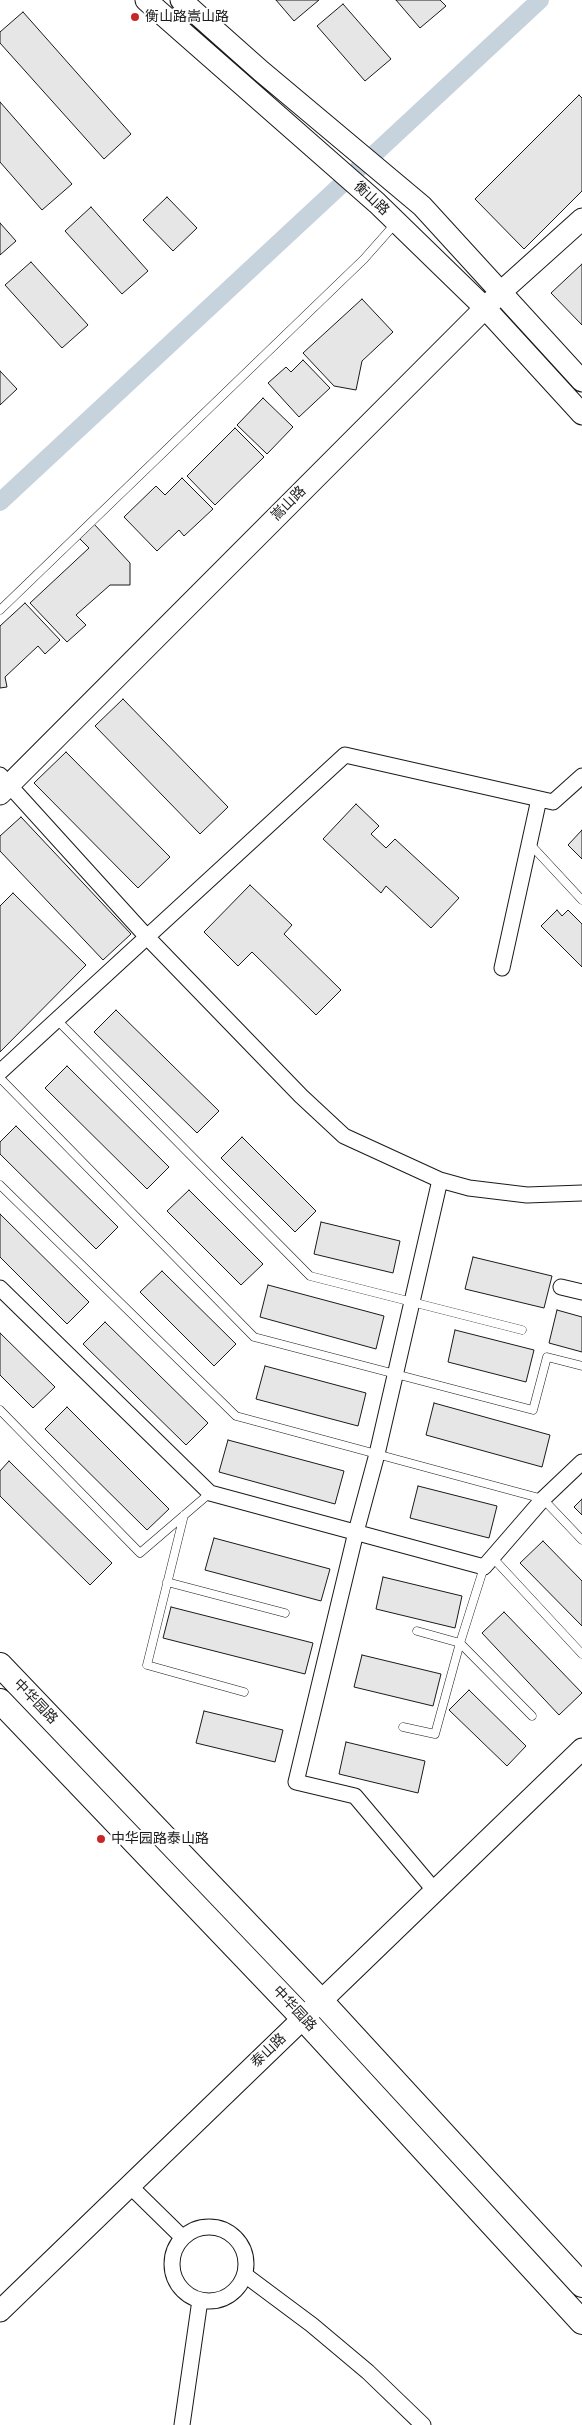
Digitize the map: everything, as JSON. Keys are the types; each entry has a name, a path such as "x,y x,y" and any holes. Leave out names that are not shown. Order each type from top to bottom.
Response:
{"main road":[{"name":"中华园路","path":"0,1665 321,2001 582,2286"},
{"name":"中华园路","path":"0,1701 303,2018 582,2322"}],"street":[{"name":"衡山路","path":"146,0 324,154 377,203 485,308 582,414"},
{"name":"衡山路","path":"181,0 261,71 422,206 582,380"},
{"name":"嵩山路","path":"3,784 502,291 582,218"},
{"path":"0,1072 345,755 553,802 582,776"},
{"path":"3,784 301,1096 344,1136 440,1180 469,1188 527,1195 582,1193"},
{"path":"502,968 539,799"},
{"path":"435,1891 355,1796 296,1782 356,1532 377,1454 440,1180"},
{"path":"561,1287 582,1292"},
{"path":"0,1288 210,1493 356,1532 488,1562 543,1499 582,1462"},
{"name":"泰山路","path":"0,2311 131,2187 582,1749"},
{"path":"131,2187 182,2237"},
{"path":"208,2226 222,2228 243,2247 247,2261 245,2275 238,2288 227,2297 214,2301 200,2300 186,2293 176,2281 171,2266 174,2251 182,2237 194,2229 208,2226"},
{"path":"245,2275 312,2325 368,2372 423,2425"},
{"path":"182,2425 200,2300"}],"lane":[{"path":"0,610 364,259 396,222"},
{"path":"529,842 582,900"},
{"path":"57,1020 310,1276 522,1330"},
{"path":"0,1078 254,1337 533,1410 547,1357 582,1366"},
{"path":"0,1185 236,1416 543,1499 582,1540"},
{"path":"0,1410 140,1553 210,1493"},
{"path":"184,1516 146,1665 244,1692"},
{"path":"403,1727 435,1734 460,1643 488,1562 582,1654"},
{"path":"167,1582 285,1613"},
{"path":"417,1631 460,1643 532,1716"}],"building":[{"path":"276,0 319,0 294,21"},
{"path":"396,0 440,0 446,6 420,28"},
{"path":"343,4 391,59 365,81 317,26"},
{"path":"23,12 131,134 104,159 0,43 0,32"},
{"path":"579,95 582,98 582,191 524,249 475,199"},
{"path":"0,102 72,184 42,210 0,162"},
{"path":"167,197 197,228 173,251 143,220"},
{"path":"91,207 148,271 122,294 65,231"},
{"path":"0,223 16,241 0,255"},
{"path":"31,262 88,325 62,348 5,285"},
{"path":"582,264 582,325 551,293"},
{"path":"362,299 393,332 362,361 356,390 334,386 303,353"},
{"path":"303,360 330,388 299,417 268,383 286,367 291,372"},
{"path":"0,371 17,389 0,405"},
{"path":"263,398 293,427 267,454 237,425"},
{"path":"235,428 264,457 215,505 187,476"},
{"path":"182,478 213,509 184,536 179,530 157,551 124,517 156,486 165,495"},
{"path":"94,524 130,563 130,585 110,585 76,615 86,625 67,642 30,603 89,548 79,538"},
{"path":"25,603 60,640 45,654 38,646 5,677 7,687 0,688 0,626"},
{"path":"123,699 228,807 200,834 95,726"},
{"path":"66,752 170,857 138,888 34,783"},
{"path":"356,804 379,826 371,834 386,848 395,839 459,898 431,928 386,886 381,893 323,839"},
{"path":"21,817 131,934 103,960 0,851 0,836"},
{"path":"582,830 582,859 568,845"},
{"path":"250,885 292,925 284,934 341,990 316,1015 252,952 238,966 204,932"},
{"path":"13,893 86,965 0,1052 0,906"},
{"path":"557,910 562,916 568,910 582,924 582,967 541,926"},
{"path":"116,1010 219,1111 197,1133 94,1032"},
{"path":"67,1066 169,1167 147,1189 45,1088"},
{"path":"16,1126 118,1227 96,1249 0,1154 0,1142"},
{"path":"242,1137 316,1211 295,1232 221,1158"},
{"path":"189,1190 263,1264 241,1285 167,1211"},
{"path":"0,1214 89,1302 67,1324 0,1257"},
{"path":"321,1222 400,1241 393,1273 314,1254"},
{"path":"473,1257 552,1276 544,1308 465,1289"},
{"path":"162,1271 236,1344 214,1366 140,1292"},
{"path":"268,1285 384,1316 376,1349 260,1317"},
{"path":"557,1310 582,1317 582,1352 549,1343"},
{"path":"105,1322 208,1423 186,1445 83,1344"},
{"path":"455,1330 534,1350 526,1382 448,1362"},
{"path":"0,1333 55,1387 33,1408 0,1375"},
{"path":"265,1366 366,1393 358,1426 256,1399"},
{"path":"434,1403 550,1435 542,1467 426,1435"},
{"path":"67,1407 169,1509 147,1530 45,1429"},
{"path":"228,1440 344,1471 335,1504 219,1472"},
{"path":"9,1461 112,1563 90,1585 0,1496 0,1471"},
{"path":"418,1486 497,1506 489,1538 410,1518"},
{"path":"582,1499 582,1515 574,1507"},
{"path":"214,1538 330,1569 321,1601 205,1570"},
{"path":"543,1541 582,1581 582,1626 520,1563"},
{"path":"383,1577 462,1596 455,1628 376,1609"},
{"path":"171,1607 313,1643 305,1674 163,1638"},
{"path":"504,1612 582,1693 559,1715 482,1633"},
{"path":"362,1655 441,1674 433,1706 354,1687"},
{"path":"469,1690 526,1746 507,1766 449,1710"},
{"path":"204,1711 283,1730 275,1762 196,1743"},
{"path":"346,1742 425,1761 418,1793 339,1774"}],"waterway":[{"path":"0,502 540,0"}],"place":[{"name":"衡山路嵩山路","path":"135,17"},
{"name":"中华园路泰山路","path":"101,1839"}]}
